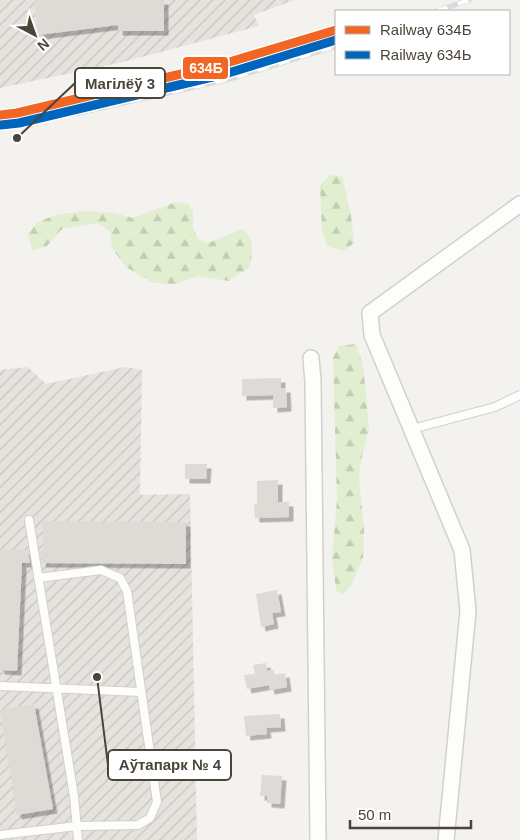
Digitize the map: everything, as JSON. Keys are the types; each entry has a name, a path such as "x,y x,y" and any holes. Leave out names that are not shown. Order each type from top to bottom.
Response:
{"street":[{"path":"446,840 468,611 462,550 372,335 370,313 520,204"},
{"path":"312,358 318,840"}],"lane":[{"path":"412,429 495,407 520,395"},
{"path":"29,520 78,826 78,840"},
{"path":"0,835 78,826 138,825 150,818 156,802 127,591 120,578 101,570 38,578"},
{"path":"0,686 141,692"}],"shaded area":[{"path":"0,0 294,0 254,15 259,26 119,63 0,88"},
{"path":"28,367 46,384 125,367 142,370 140,495 190,494 197,840 0,840 0,370"}],"green space":[{"path":"330,175 342,176 351,215 354,243 343,251 327,246 322,231 320,185"},
{"path":"176,202 188,204 193,211 193,227 198,239 208,243 242,229 249,237 252,246 250,267 229,281 198,276 176,284 153,283 126,267 112,248 110,231 97,223 62,229 47,246 32,251 28,235 37,222 59,214 88,211 114,213 133,218"},
{"path":"356,344 363,364 369,429 361,460 359,480 364,526 363,557 352,584 343,595 336,590 332,558 337,500 333,358 339,346"}],"building":[{"path":"34,0 164,0 164,31 118,31 118,25 38,35"},
{"path":"281,378 281,388 286,388 287,407 273,408 273,395 242,396 242,379"},
{"path":"185,464 207,464 206,479 185,479"},
{"path":"278,480 278,502 289,502 289,517 255,518 254,504 257,504 257,481"},
{"path":"43,521 186,522 186,564 42,563 40,551 43,551"},
{"path":"0,549 28,550 30,563 22,563 17,671 0,670"},
{"path":"277,590 281,612 272,613 274,624 261,627 256,594"},
{"path":"266,663 267,671 274,670 274,675 285,673 287,687 270,690 269,685 247,689 244,675 255,674 253,665"},
{"path":"34,704 53,809 17,815 0,710"},
{"path":"280,714 281,727 266,728 267,734 246,736 244,716"},
{"path":"262,775 282,776 280,804 267,803 267,796 260,796"}],"railway":[{"path":"440,10 469,0"},
{"path":"0,126 83,112 229,79 335,46"}],"rail line":[{"name":"634Б","path":"0,115 17,113 223,64 335,30"},
{"name":"634Ь","path":"1,125 19,123 225,74 335,40"}],"place":[{"name":"Магілёў 3","path":"17,138"},
{"name":"Аўтапарк № 4","path":"97,677"}]}
